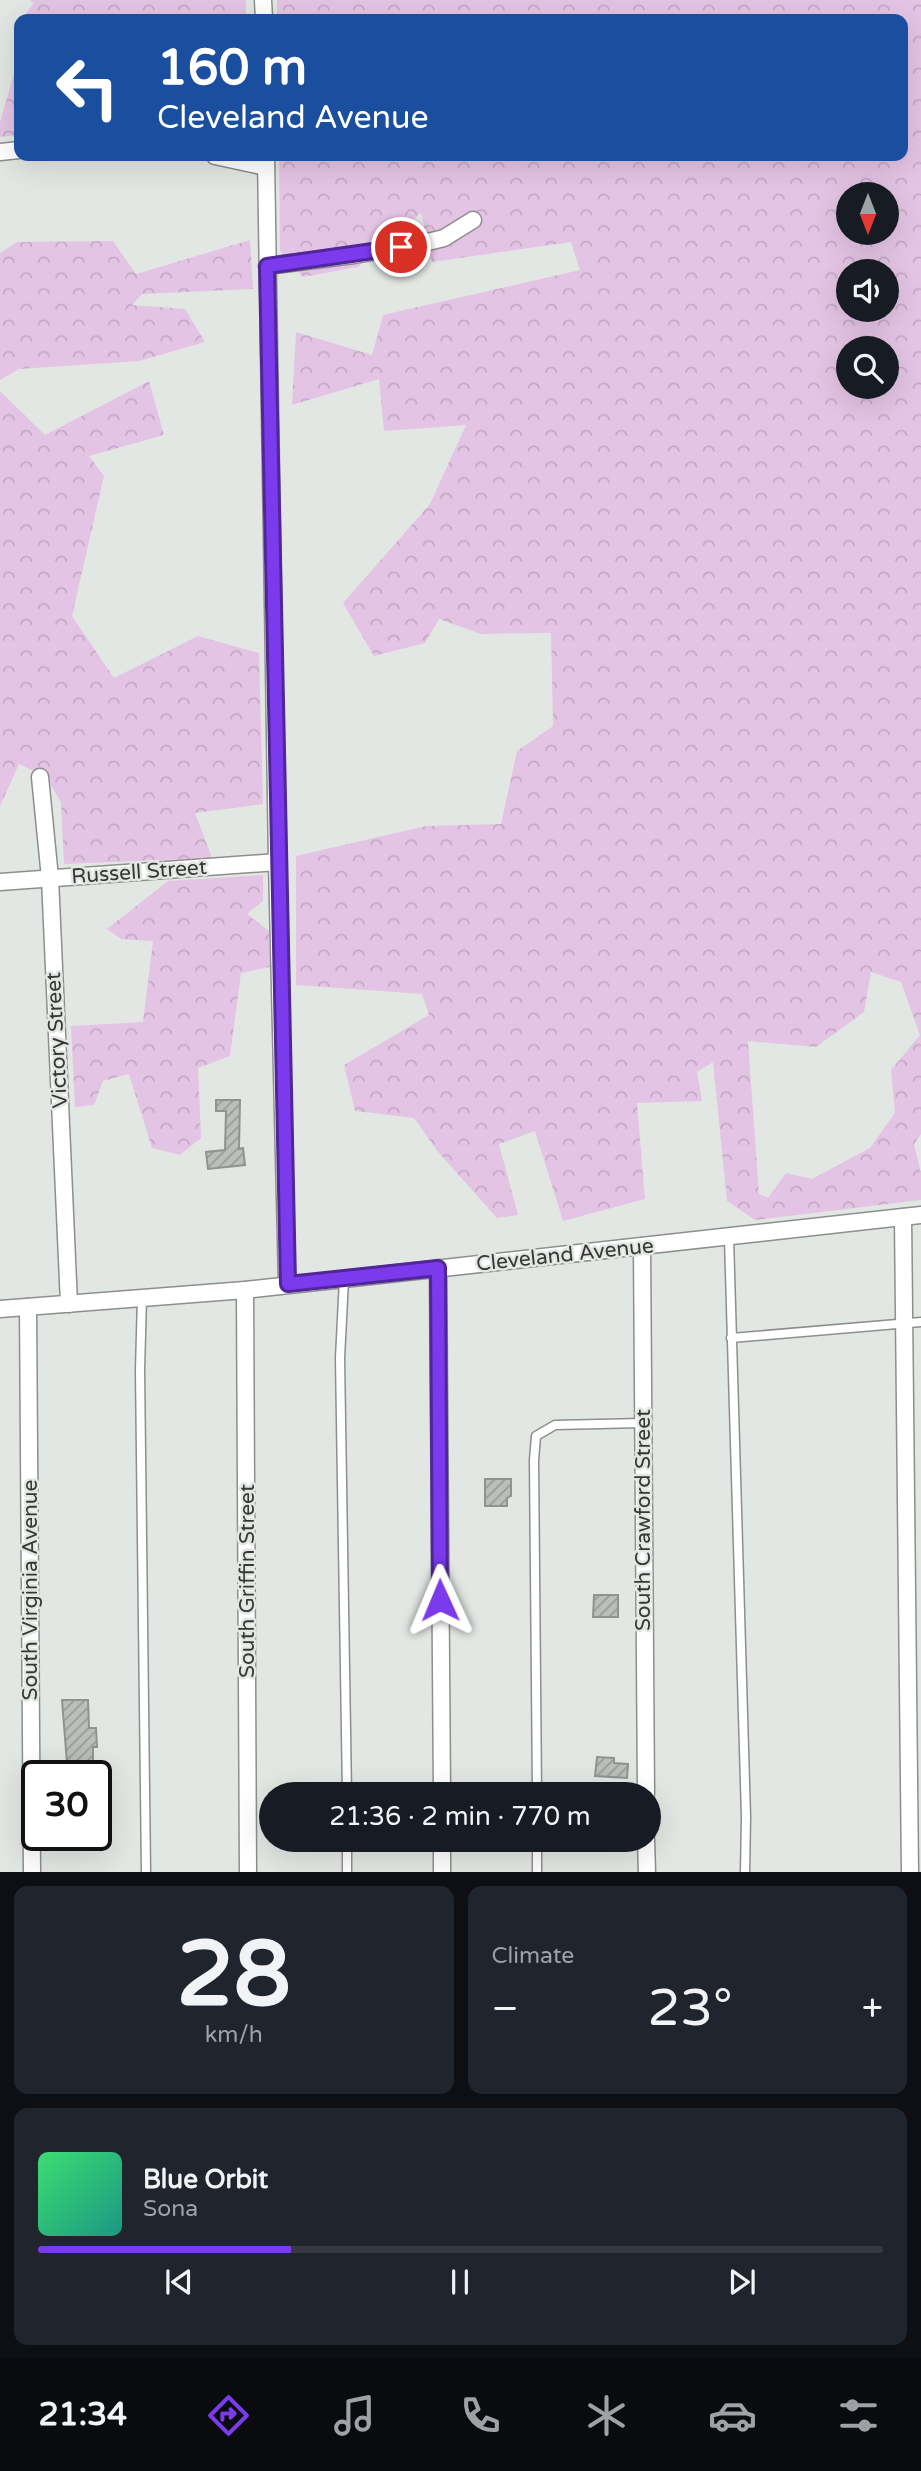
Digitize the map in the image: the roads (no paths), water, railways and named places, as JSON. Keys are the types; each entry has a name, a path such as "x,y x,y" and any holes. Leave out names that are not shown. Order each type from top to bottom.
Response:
{"street":[{"path":"266,162 288,1284"},
{"path":"267,266 424,243 444,238 473,220"},
{"name":"Victory Street","path":"40,776 50,878 69,1304"},
{"name":"Russell Street","path":"0,882 278,862"},
{"name":"Cleveland Avenue","path":"0,1309 245,1290 921,1215"},
{"path":"903,1217 915,1722 910,1872"},
{"name":"South Crawford Street","path":"642,1246 646,1782"},
{"path":"438,1268 442,1782"},
{"name":"South Griffin Street","path":"245,1290 248,1872"},
{"name":"South Virginia Avenue","path":"28,1307 32,1872"},
{"path":"442,1852 442,1872"},
{"path":"646,1852 647,1872"}],"lane":[{"path":"729,1238 746,1817 745,1872"},
{"path":"344,1278 340,1358 347,1782"},
{"path":"142,1298 142,1657 146,1872"},
{"path":"731,1338 921,1322"},
{"path":"537,1782 536,1436 555,1425 642,1423"},
{"path":"347,1852 347,1872"},
{"path":"537,1852 537,1872"}]}
